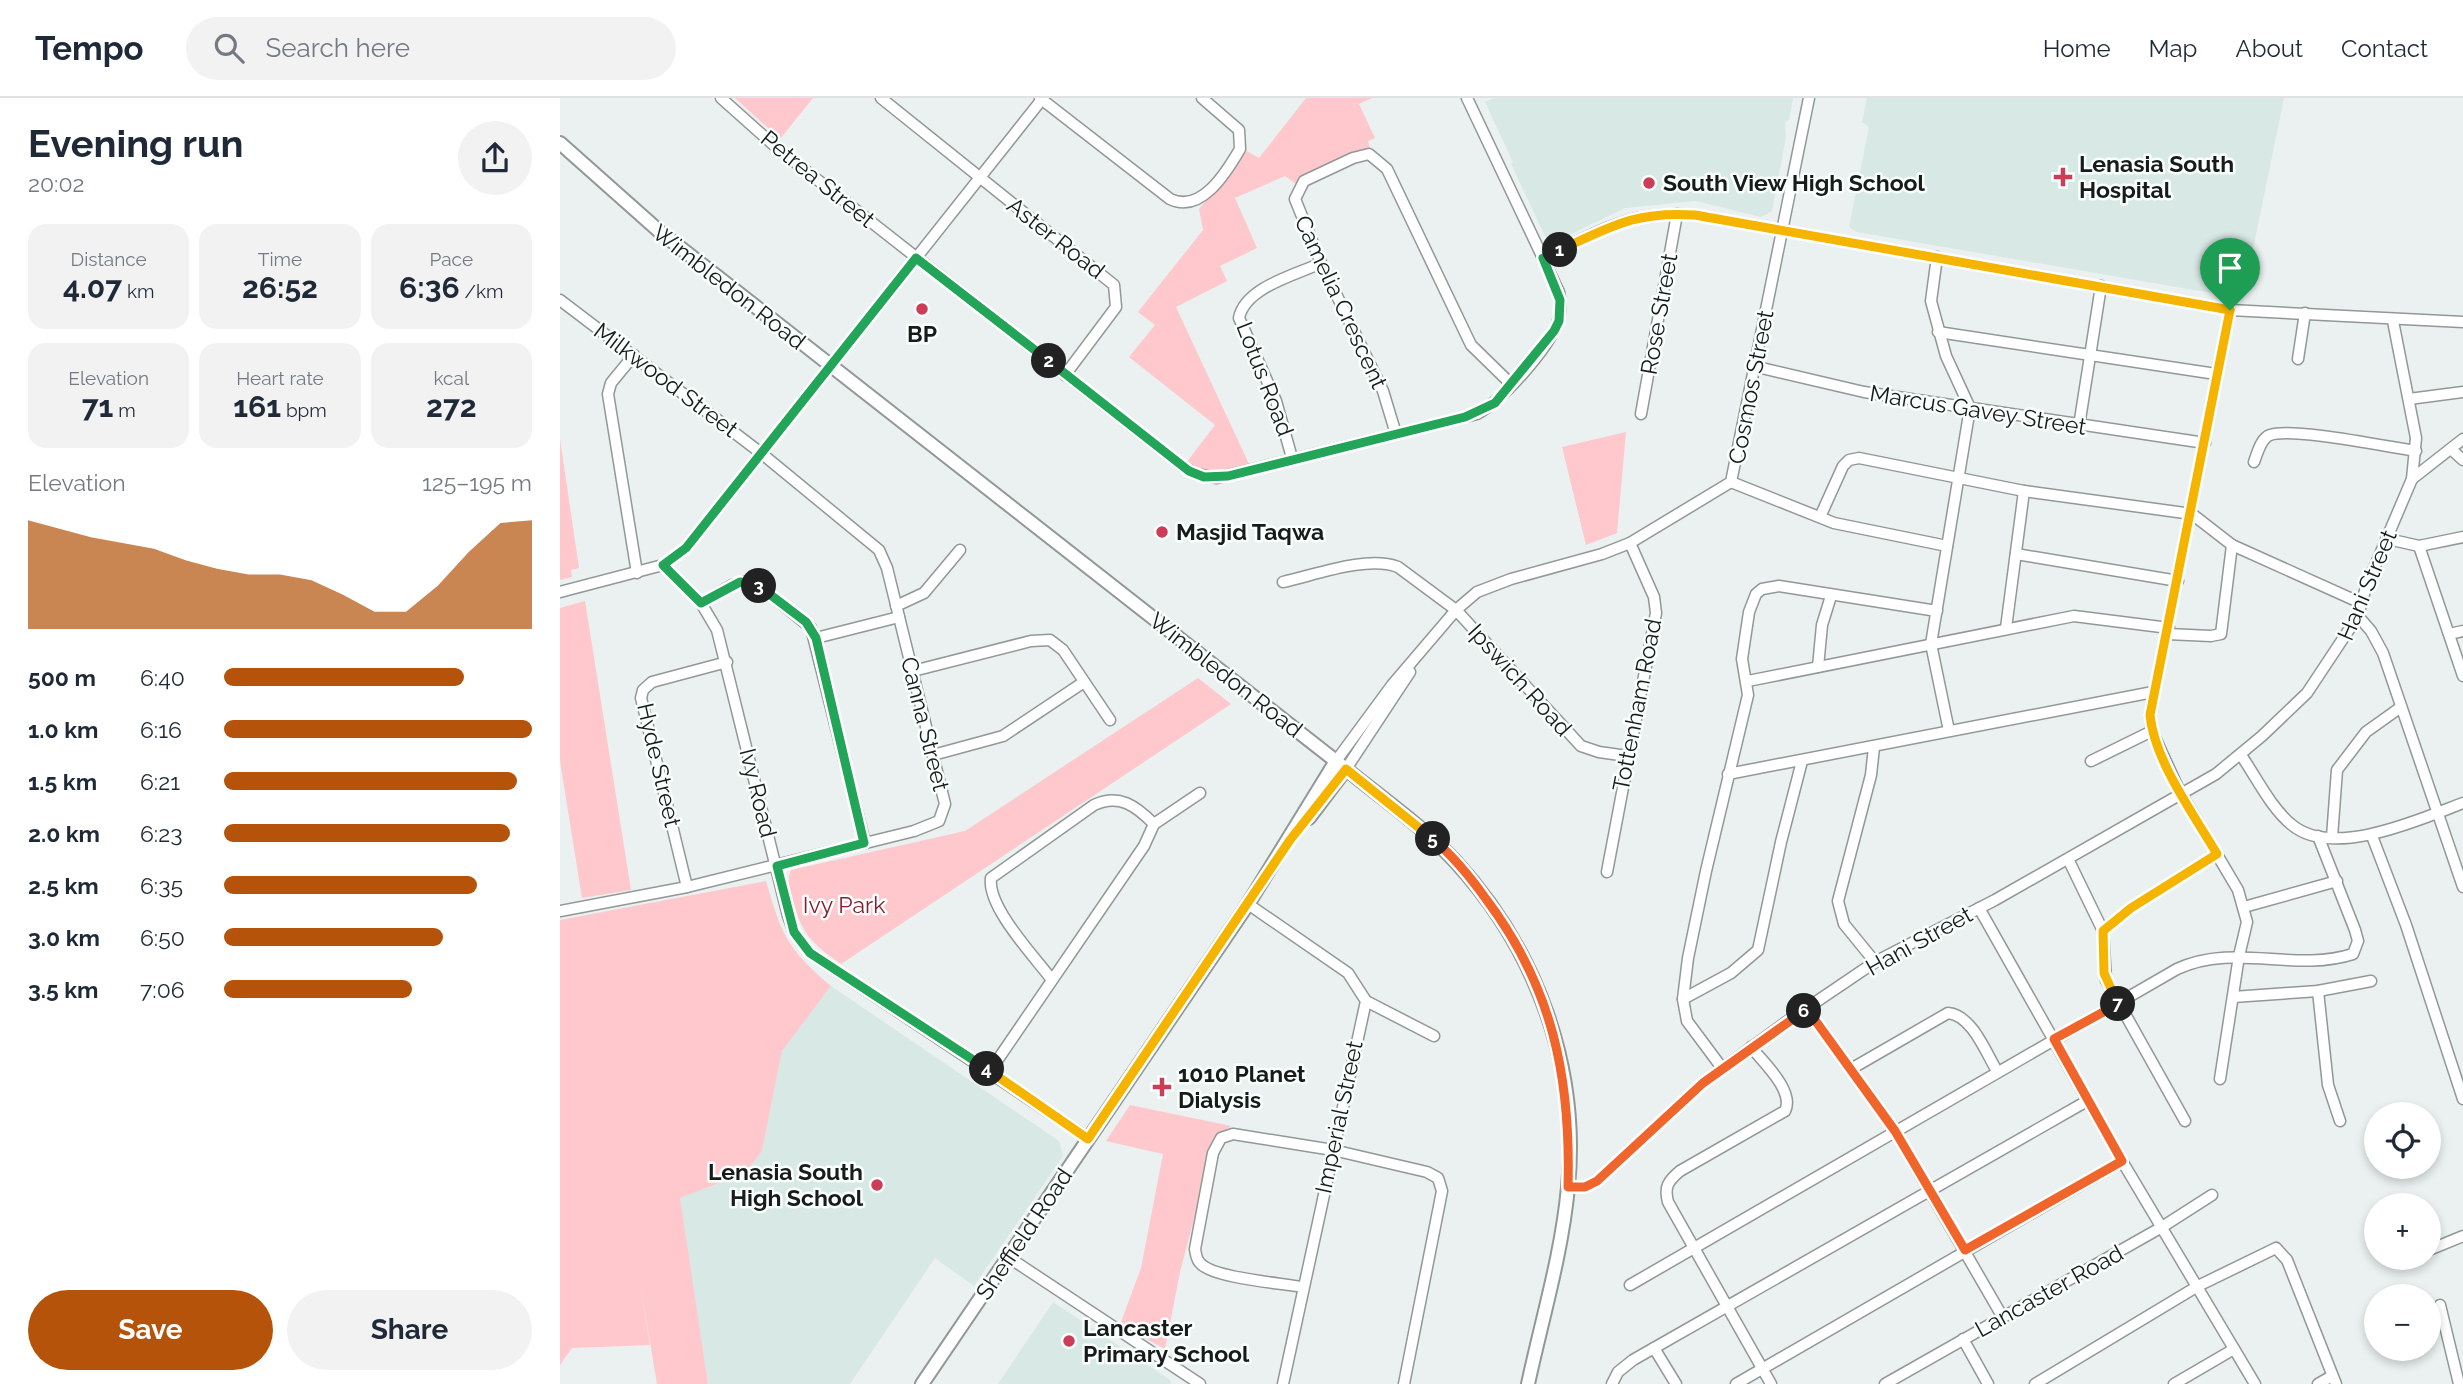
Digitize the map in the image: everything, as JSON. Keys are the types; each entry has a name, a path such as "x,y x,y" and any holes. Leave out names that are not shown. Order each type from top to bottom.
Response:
{"street":[{"name":"Petrea Street","path":"721,98 777,148 1065,374 1196,474 1217,478 1477,414 1495,403 1543,346 1559,321 1559,292 1467,98"},
{"name":"Aster Road","path":"881,98 1114,285 1116,307 1065,374"},
{"path":"560,592 663,565 686,548 832,368 1041,98 1170,199 1184,204 1201,198 1240,149 1239,130 1202,98"},
{"name":"Cosmos Street","path":"1341,765 1392,685 1457,610 1486,587 1602,554 1630,542 1731,482 1736,471 1753,366 1809,98"},
{"name":"Wimbledon Road","path":"560,143 638,215 1341,765 1455,861 1495,910 1528,965 1549,1016 1560,1056 1568,1118 1568,1187 1528,1384"},
{"name":"Camelia Crescent","path":"1396,434 1383,391 1298,213 1295,199 1298,187 1313,176 1353,158 1369,154 1376,157 1387,169 1471,345 1511,384"},
{"path":"1543,258 1634,217 1677,214 1937,257 2230,310 2366,315 2393,321 2463,322"},
{"name":"Rose Street","path":"1641,414 1677,214"},
{"path":"1937,257 1931,301 1938,332 1970,408 1931,644 1949,731"},
{"name":"Lotus Road","path":"1292,458 1276,401 1239,318 1244,303 1256,294 1321,263"},
{"path":"2079,426 2101,286"},
{"name":"Milkwood Street","path":"560,300 761,453 879,550 899,617"},
{"path":"2220,1079 2239,956 2246,931 2244,907 2231,875 2180,792 2152,732 2153,692 2192,514 2230,310"},
{"path":"2298,359 2305,313"},
{"name":"Hani Street","path":"1568,1187 1585,1187 1597,1181 1668,1112 1722,1068 1875,962 2068,859 2180,792 2216,774 2241,755 2307,693 2358,616 2412,480 2416,450 2393,321"},
{"path":"1938,332 2216,374"},
{"path":"634,355 611,383 608,394 638,573"},
{"name":"Marcus Gavey Street","path":"1753,366 1835,387 2204,443"},
{"path":"2409,399 2463,392"},
{"path":"2254,462 2264,439 2272,435 2295,434 2416,450"},
{"path":"2412,480 2463,439"},
{"path":"2452,450 2463,460"},
{"path":"1820,517 1843,466 1854,458 2024,491 2192,514 2232,545 2361,603"},
{"path":"1731,482 1820,517 1869,532 1947,546"},
{"path":"2006,628 2024,491"},
{"path":"2388,539 2419,546 2463,537"},
{"name":"Tottenham Road","path":"1607,872 1656,604 1630,542"},
{"path":"1748,681 2006,628 2083,615 2168,631 2211,636 2221,634 2232,545"},
{"path":"2419,546 2463,676"},
{"path":"896,606 925,593 961,550"},
{"path":"2016,554 2178,581"},
{"name":"Ipswich Road","path":"1283,582 1370,563 1387,563 1398,567 1457,610 1581,746 1627,756"},
{"name":"Ivy Road","path":"663,565 701,603 714,624 727,662 794,932 810,953 1088,1139"},
{"path":"701,603 740,582 754,582 806,622 816,638 864,843"},
{"path":"1722,1068 1687,1021 1683,999 1688,957 1746,705 1748,681 1742,659 1749,612 1756,594 1762,589 1779,586 1937,611"},
{"path":"1818,667 1822,625 1830,596"},
{"path":"2358,616 2378,641 2463,887"},
{"path":"816,638 899,617"},
{"name":"Canna Street","path":"560,911 687,887 777,866 914,831 942,818 945,804 899,617"},
{"path":"2449,634 2463,631"},
{"path":"913,671 1043,639 1056,643 1110,720"},
{"name":"Hyde Street","path":"687,887 641,698 643,690 652,682 727,662"},
{"path":"933,755 1003,736 1084,682"},
{"path":"1728,774 2153,692"},
{"path":"2332,836 2337,770 2366,732 2401,707"},
{"path":"2091,761 2152,732"},
{"path":"1874,747 1871,775 1838,901 1844,925 1875,962"},
{"path":"2241,755 2289,823 2302,832 2318,836 2372,836 2463,803"},
{"path":"1683,999 1731,973 1758,950 1802,761"},
{"name":"Sheffield Road","path":"922,1384 1341,765"},
{"path":"989,1071 1144,846 1154,824 1200,793"},
{"path":"1052,980 999,909 991,893 991,878 1094,805 1108,799 1122,800 1154,824"},
{"path":"1630,1285 1997,1071 2187,964 2217,956 2278,961 2353,954 2358,941 2318,836"},
{"path":"2372,836 2410,936 2463,1099"},
{"path":"2103,931 2131,908 2217,854"},
{"path":"2068,859 2103,931 2104,973 2118,1004 2185,1121"},
{"path":"2244,907 2337,881"},
{"path":"1248,904 1348,973 1366,1001 1434,1036"},
{"path":"1979,908 2087,1101 2255,1384"},
{"path":"2233,997 2318,991 2371,981"},
{"path":"2318,991 2328,1086 2340,1121"},
{"name":"Imperial Street","path":"1284,1384 1297,1330 1302,1287 1366,1001"},
{"path":"1807,1009 1895,1131 2002,1316"},
{"path":"1851,1069 1948,1013 1955,1014 1968,1023 1997,1071"},
{"path":"1751,1047 1782,1088 1787,1107 1781,1115 1680,1171 1667,1183 1668,1202 1771,1384"},
{"path":"1612,1384 1625,1365 2087,1101"},
{"path":"1302,1287 1217,1271 1201,1264 1196,1257 1195,1249 1213,1153 1221,1138 1233,1134 1333,1150 1427,1171 1441,1183 1443,1191 1404,1384"},
{"path":"1736,1384 2122,1161"},
{"name":"Lancaster Road","path":"1885,1384 2162,1227 2212,1195"},
{"path":"2441,1245 2463,1236"},
{"path":"2035,1384 2198,1286 2269,1249 2281,1251 2334,1380 2318,1384"},
{"path":"1008,1257 1200,1384"},
{"path":"2441,1309 2460,1383"},
{"path":"1963,1339 1988,1384"},
{"path":"1654,1348 1676,1384"},
{"path":"2174,1384 2234,1349"}],"shaded area":[{"name":"South View High School","path":"1494,98 1793,98 1789,120 1785,122 1786,137 1772,211 1761,217 1696,201 1625,208 1556,241 1545,236 1511,164 1513,162 1485,102"},
{"name":"Lenasia South Hospital","path":"1867,98 2284,98 2244,293 2235,297 1857,232 1849,227 1869,127 1862,122"},
{"name":"Lenasia South High School","path":"831,986 1059,1141 1063,1156 974,1286 935,1258 850,1384 708,1384 679,1198 745,1173 762,1151 782,1051"},
{"name":"Lancaster Primary School","path":"1053,1302 1170,1380 1171,1384 998,1384"}],"green space":[{"path":"735,98 813,98 780,139"},
{"path":"1306,98 1372,98 1359,104 1375,138 1368,141 1370,149 1305,176 1296,184 1285,176 1235,198 1257,248 1220,266 1227,281 1176,307 1249,464 1225,470 1202,469 1186,463 1215,425 1129,357 1155,325 1138,312 1203,230 1199,209 1247,151 1259,158"},
{"path":"1626,432 1617,533 1586,545 1562,447"},
{"path":"560,439 579,568 571,570 572,577 560,580"},
{"path":"585,601 631,890 582,898 560,761 560,608"},
{"name":"Ivy Park","path":"1198,678 1231,704 841,964 809,936 795,909 790,890 791,870 965,831"},
{"path":"766,881 788,940 795,951 831,986 782,1051 762,1151 745,1173 680,1198 708,1384 657,1384 640,1282 650,1345 572,1348 560,1365 560,920"},
{"path":"1130,1105 1231,1126 1214,1142 1180,1272 1165,1349 1120,1325 1141,1268 1163,1154 1106,1141"}],"place":[{"name":"Lenasia South Hospital","path":"2063,177"},
{"name":"South View High School","path":"1649,183"},
{"name":"BP","path":"922,309"},
{"name":"Masjid Taqwa","path":"1162,532"},
{"name":"1010 Planet Dialysis","path":"1162,1087"},
{"name":"Lenasia South High School","path":"877,1185"},
{"name":"Lancaster Primary School","path":"1069,1341"}],"route":[{"path":"1656,213 1695,215 2230,310 2192,514 2150,715 2152,732 2180,792 2217,854 2131,908 2103,931 2104,973 2118,1004 2054,1039 2122,1161 1965,1250 1895,1131 1807,1009 1703,1083 1668,1112 1597,1181 1585,1187 1568,1187 1568,1118 1561,1064 1549,1016 1528,965 1495,910 1455,861 1437,843 1346,769 1290,840 1088,1139 810,953 801,942 788,916 777,866 864,843 816,638 806,622 754,582 733,584 701,603 663,565 679,556 686,548 832,368 916,258 1182,466 1204,477 1217,478 1477,414 1488,408 1543,346 1559,321 1559,292 1543,258 1624,220 1656,213"}]}
